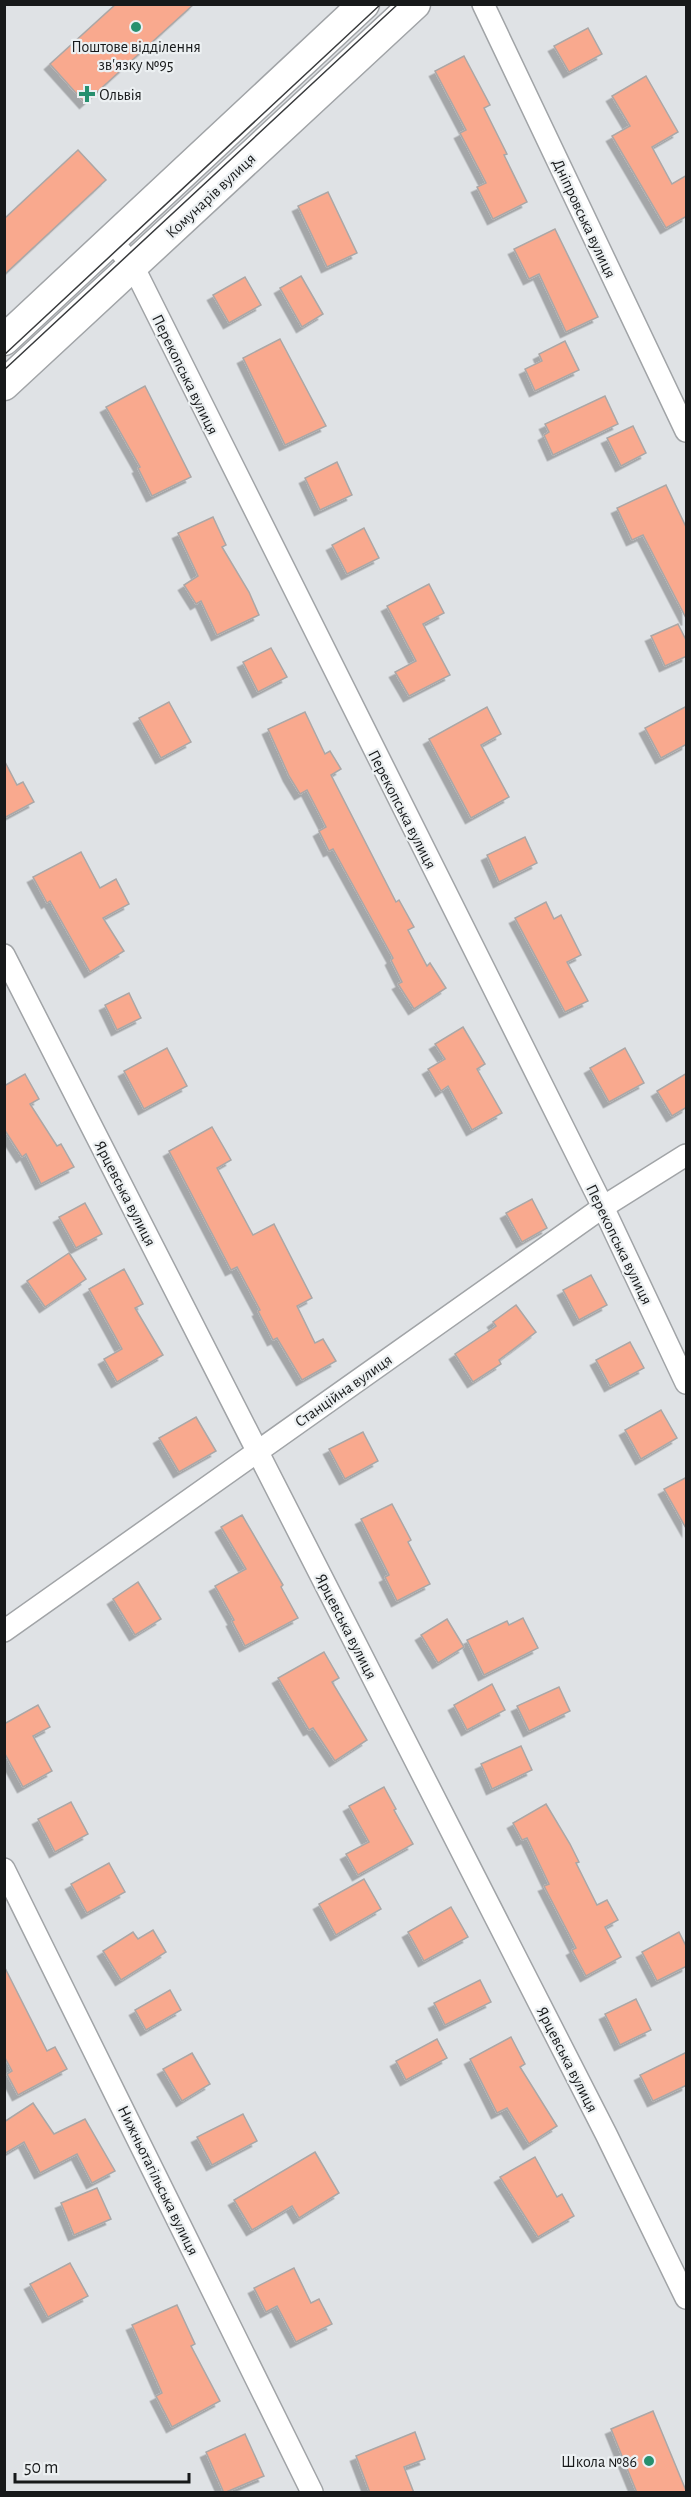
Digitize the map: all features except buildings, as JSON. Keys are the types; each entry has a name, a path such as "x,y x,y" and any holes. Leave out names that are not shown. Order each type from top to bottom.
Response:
{"street":[{"name":"Комунарів вулиця","path":"4,340 364,4"},
{"name":"Комунарів вулиця","path":"4,386 415,4"},
{"name":"Дніпровська вулиця","path":"483,4 687,431"},
{"name":"Перекопська вулиця","path":"111,240 133,266 603,1207 687,1383"},
{"name":"Ярцевська вулиця","path":"4,955 601,2123 687,2298"},
{"name":"Станційна вулиця","path":"4,1631 603,1207 687,1155"},
{"name":"Нижньотагільська вулиця","path":"4,1869 312,2493"}],"tram line":[{"path":"4,355 381,4"},
{"path":"4,370 398,4"}],"place":[{"name":"Поштове відділення зв'язку №95","path":"136,27"},
{"name":"Ольвія","path":"87,94"},
{"name":"Школа №86","path":"649,2461"}]}
